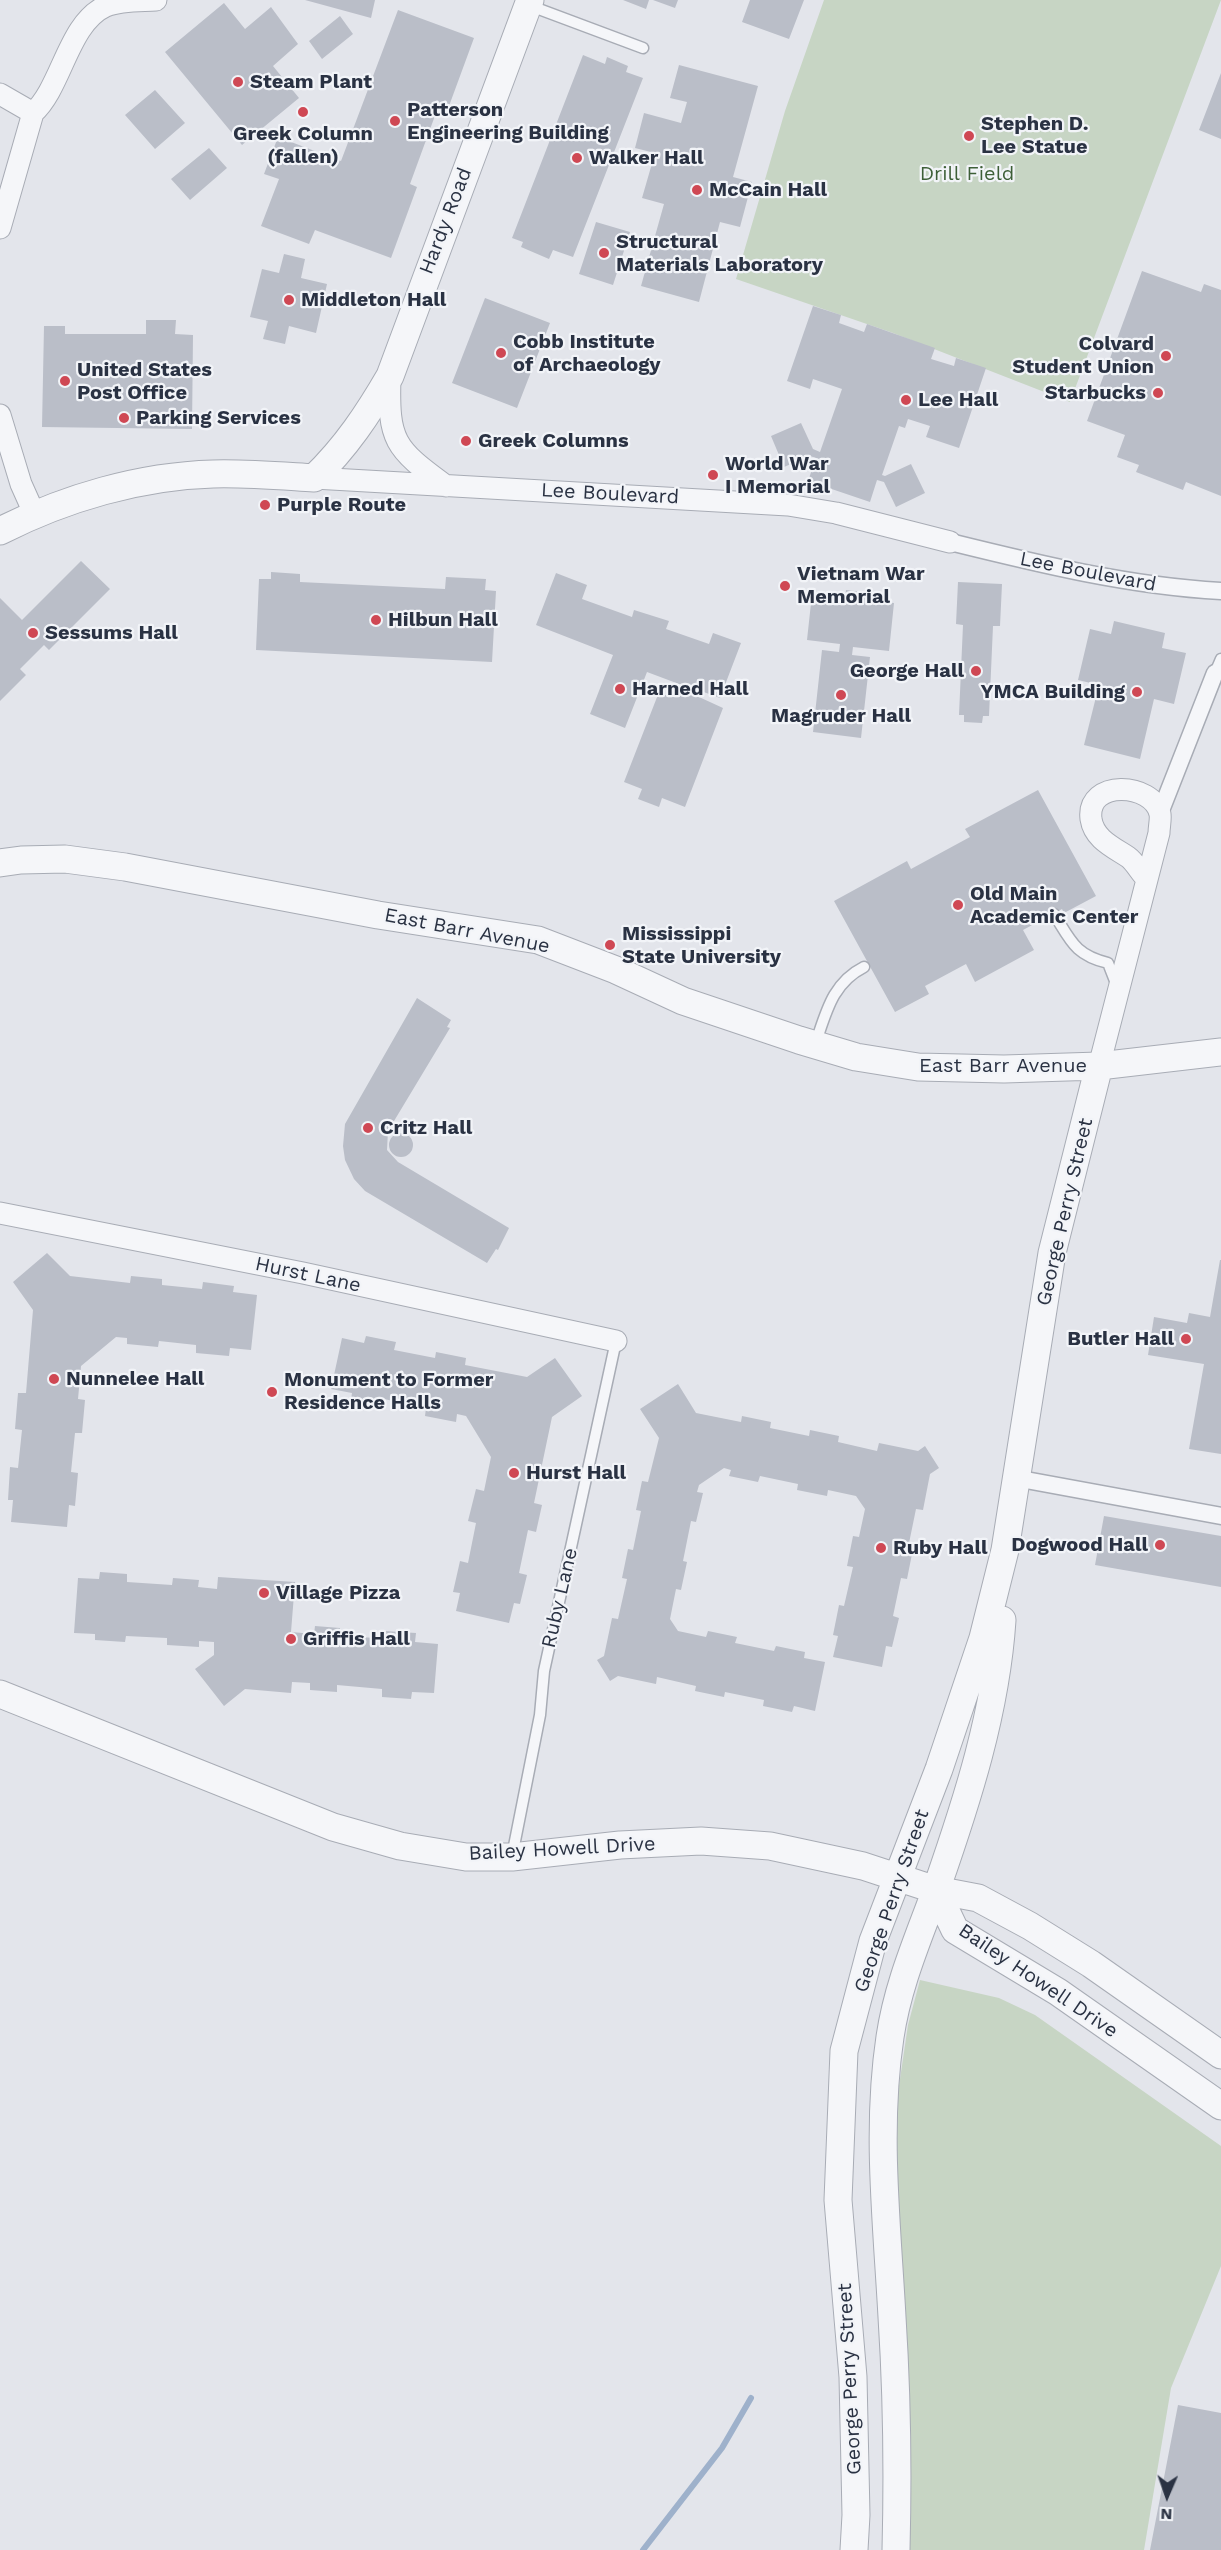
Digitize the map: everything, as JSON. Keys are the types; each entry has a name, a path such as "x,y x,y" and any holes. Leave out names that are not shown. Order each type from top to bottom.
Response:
{"street":[{"path":"0,228 33,113 43,104 85,25 100,9 116,3 156,0"},
{"name":"Hardy Road","path":"314,478 336,457 364,420 390,376 524,2"},
{"path":"0,94 33,113"},
{"name":"Hardy Road","path":"390,376 389,418 397,439 413,462 447,486"},
{"path":"0,415 21,484 34,513"},
{"name":"Lee Boulevard","path":"0,531 34,513 117,487 212,474 314,478 788,505 836,513 1012,557 1146,584 1221,591"},
{"name":"George Perry Street","path":"896,2550 899,2457 892,2314 884,2223 884,2106 890,2036 906,1966 936,1890 965,1804 988,1720 1001,1632 1005,1550 1052,1253 1159,832 1160,813 1218,666"},
{"path":"1146,878 1130,858 1101,839 1093,829 1090,816 1095,802 1104,792 1114,789 1126,790 1150,799 1160,813"},
{"name":"East Barr Avenue","path":"0,863 65,859 124,867 378,915 538,940 616,970 683,1001 856,1057 918,1067 1004,1069 1099,1066 1221,1052"},
{"name":"Hurst Lane","path":"0,1213 303,1273 616,1341"},
{"path":"1015,1478 1221,1516"},
{"name":"George Perry Street","path":"854,2550 856,2515 853,2377 838,2200 844,2050 872,1947 897,1875 939,1769 983,1638 1005,1550"},
{"name":"Bailey Howell Drive","path":"0,1694 333,1827 418,1850 466,1857 512,1857 620,1845 701,1841 770,1846 897,1875 936,1890 978,1898 1030,1926 1100,1970 1221,2055"},
{"name":"Bailey Howell Drive","path":"936,1890 955,1930 1058,1992 1221,2106"}],"lane":[{"path":"524,2 643,48"},
{"path":"1054,914 1073,945 1087,958 1108,963 1119,990"},
{"path":"815,1045 833,993 849,975 864,967"},
{"name":"Ruby Lane","path":"512,1857 540,1715 544,1671 616,1341"}],"green space":[{"name":"Drill Field","path":"824,0 1221,0 1070,402 893,333 736,279 785,111"},
{"path":"920,1980 999,1998 1035,2015 1221,2146 1221,2266 1171,2388 1144,2550 909,2550 910,2421 898,2238 896,2106 908,2025"}],"building":[{"path":"305,0 375,0 371,18"},
{"path":"623,0 649,0 646,9"},
{"path":"653,0 678,0 675,8"},
{"path":"750,0 804,0 789,39 742,22"},
{"name":"Steam Plant","path":"224,3 245,29 271,7 298,44 273,66 299,98 242,145 165,52"},
{"name":"Patterson Engineering Building","path":"398,10 474,38 449,106 440,102 410,184 417,187 391,258 315,230 309,244 261,226 279,179 264,174 278,137 341,161"},
{"name":"Steam Plant","path":"340,16 353,34 322,59 309,41"},
{"name":"Walker Hall","path":"583,55 605,64 607,57 628,66 626,72 643,78 573,257 553,250 549,259 521,247 523,242 512,238"},
{"name":"McCain Hall","path":"679,65 758,86 733,177 752,182 740,227 720,222 699,302 641,286 664,204 642,198 655,153 635,148 644,113 681,123 687,102 670,98"},
{"path":"1221,73 1221,139 1199,130"},
{"path":"155,90 185,123 155,149 125,115"},
{"path":"209,148 227,168 190,200 171,179"},
{"name":"Structural Materials Laboratory","path":"596,222 630,232 613,285 579,274"},
{"name":"Middleton Hall","path":"284,254 305,259 301,278 327,284 316,333 289,326 285,344 263,339 268,321 250,317 262,269 279,273"},
{"name":"Colvard Student Union","path":"1142,271 1201,292 1204,284 1221,290 1221,496 1186,482 1183,490 1136,472 1139,465 1117,457 1125,435 1087,421"},
{"name":"Cobb Institute of Archaeology","path":"485,298 550,323 517,408 452,383"},
{"name":"Lee Hall","path":"813,306 841,315 839,323 864,332 867,324 935,348 931,359 954,366 956,358 986,368 959,448 926,437 930,426 908,419 905,428 899,426 882,475 885,476 911,464 925,493 896,507 884,482 877,480 870,502 808,481 816,458 810,456 784,467 771,436 801,423 813,449 820,452 842,389 813,379 810,389 787,381"},
{"path":"146,320 176,320 175,334 193,335 192,429 42,427 44,326 65,326 65,334 146,334"},
{"name":"Sessums Hall","path":"81,561 110,589 49,650 44,645 20,669 26,675 0,701 0,598 22,620"},
{"name":"Hilbun Hall","path":"271,572 300,574 300,582 445,589 446,577 486,579 485,590 496,591 492,662 256,650 259,579 271,579"},
{"name":"Harned Hall","path":"556,573 587,585 582,599 632,617 634,610 669,621 666,629 709,644 713,633 741,643 720,698 701,691 699,697 723,708 685,807 662,798 659,807 638,799 642,789 624,782 659,692 670,697 674,687 685,692 687,687 647,672 625,728 590,714 613,655 536,625"},
{"name":"George Hall","path":"958,582 1002,584 1000,626 993,626 989,716 983,716 982,723 964,722 964,715 959,715 963,625 956,624"},
{"name":"Magruder Hall","path":"846,590 871,593 871,601 894,603 889,651 853,647 852,655 870,657 861,738 813,732 822,650 839,652 840,644 807,640 812,594 845,598"},
{"name":"YMCA Building","path":"1114,621 1165,633 1162,648 1186,653 1174,704 1154,699 1140,759 1084,745 1099,685 1078,680 1090,629 1111,634"},
{"name":"Old Main Academic Center","path":"1038,790 1096,896 1064,913 1062,909 1023,930 1034,950 975,982 966,964 925,986 929,994 895,1012 834,901 907,861 911,869 970,837 965,829"},
{"name":"Critz Hall","path":"417,998 451,1020 447,1027 450,1028 388,1131 387,1150 398,1162 509,1228 498,1250 496,1249 487,1263 365,1191 354,1179 345,1160 343,1146 345,1124"},
{"path":"396,1133 406,1133 413,1140 413,1150 406,1157 396,1157 389,1150 389,1140"},
{"name":"Nunnelee Hall","path":"47,1253 70,1276 130,1283 131,1276 162,1279 162,1285 202,1289 203,1282 234,1286 233,1292 257,1295 251,1350 230,1348 229,1356 196,1353 196,1345 159,1341 158,1347 127,1344 127,1338 116,1337 81,1366 78,1399 85,1400 82,1433 75,1433 71,1472 78,1473 75,1506 69,1505 67,1527 11,1522 13,1500 8,1500 10,1467 18,1468 22,1430 15,1429 18,1393 26,1393 33,1310 13,1282"},
{"name":"Butler Hall","path":"1220,1260 1221,1454 1189,1449 1204,1364 1148,1355 1154,1317 1187,1323 1189,1313 1210,1317"},
{"name":"Hurst Hall","path":"366,1336 396,1342 394,1350 435,1358 436,1352 466,1358 465,1365 527,1377 555,1358 582,1396 552,1417 534,1503 542,1505 536,1532 528,1530 519,1573 527,1575 520,1604 514,1603 509,1623 456,1611 460,1593 453,1592 460,1561 468,1563 476,1523 468,1521 476,1489 484,1491 491,1457 466,1416 457,1414 456,1422 425,1416 426,1408 384,1399 382,1406 351,1400 352,1393 331,1389 342,1338 364,1343"},
{"name":"Ruby Hall","path":"678,1384 696,1413 741,1422 742,1416 771,1422 770,1428 809,1436 810,1430 839,1436 838,1442 877,1451 879,1443 918,1451 925,1446 939,1468 930,1474 923,1510 916,1509 908,1548 913,1549 907,1579 901,1578 893,1616 899,1618 892,1647 886,1646 882,1667 833,1657 838,1636 833,1635 839,1605 844,1606 853,1567 847,1566 853,1536 859,1537 865,1509 856,1496 828,1490 827,1496 797,1490 798,1484 760,1476 758,1482 729,1476 731,1470 724,1468 699,1485 697,1492 703,1493 696,1522 691,1521 683,1561 687,1562 681,1590 676,1589 670,1619 678,1631 706,1637 708,1631 737,1637 735,1643 774,1651 776,1646 805,1652 804,1658 825,1662 815,1711 794,1706 792,1712 763,1706 764,1700 725,1692 724,1697 695,1691 696,1686 657,1677 656,1684 618,1676 610,1681 597,1660 604,1656 612,1618 618,1619 627,1579 622,1578 628,1549 633,1550 641,1511 636,1510 642,1481 648,1482 659,1438 640,1409"},
{"name":"Dogwood Hall","path":"1104,1516 1221,1536 1221,1587 1095,1565"},
{"name":"Griffis Hall","path":"100,1572 127,1574 127,1582 172,1585 173,1578 199,1580 198,1587 217,1589 218,1577 295,1582 291,1632 314,1634 315,1626 340,1628 339,1635 385,1639 385,1631 416,1633 415,1642 438,1644 434,1693 412,1692 411,1699 382,1697 382,1689 337,1685 337,1692 310,1690 310,1683 292,1682 291,1693 245,1689 224,1706 195,1669 214,1655 214,1642 199,1641 199,1647 167,1645 167,1638 126,1636 125,1642 95,1640 95,1634 74,1633 78,1578 99,1579"},
{"path":"1178,2405 1221,2413 1221,2550 1150,2550"}],"waterway":[{"path":"643,2550 722,2448 751,2398"}],"place":[{"name":"Steam Plant","path":"238,82"},
{"name":"Greek Column (fallen)","path":"303,112"},
{"name":"Patterson Engineering Building","path":"395,121"},
{"name":"Stephen D. Lee Statue","path":"969,136"},
{"name":"Walker Hall","path":"577,158"},
{"name":"McCain Hall","path":"697,190"},
{"name":"Structural Materials Laboratory","path":"604,253"},
{"name":"Middleton Hall","path":"289,300"},
{"name":"Cobb Institute of Archaeology","path":"501,353"},
{"name":"Colvard Student Union","path":"1166,356"},
{"name":"United States Post Office","path":"65,381"},
{"name":"Starbucks","path":"1158,393"},
{"name":"Lee Hall","path":"906,400"},
{"name":"Parking Services","path":"124,418"},
{"name":"Greek Columns","path":"466,441"},
{"name":"World War I Memorial","path":"713,475"},
{"name":"Purple Route","path":"265,505"},
{"name":"Vietnam War Memorial","path":"785,586"},
{"name":"Hilbun Hall","path":"376,620"},
{"name":"Sessums Hall","path":"33,633"},
{"name":"George Hall","path":"976,671"},
{"name":"Harned Hall","path":"620,689"},
{"name":"YMCA Building","path":"1137,692"},
{"name":"Magruder Hall","path":"841,695"},
{"name":"Old Main Academic Center","path":"958,905"},
{"name":"Mississippi State University","path":"610,945"},
{"name":"Critz Hall","path":"368,1128"},
{"name":"Butler Hall","path":"1186,1339"},
{"name":"Nunnelee Hall","path":"54,1379"},
{"name":"Monument to Former Residence Halls","path":"272,1392"},
{"name":"Hurst Hall","path":"514,1473"},
{"name":"Dogwood Hall","path":"1160,1545"},
{"name":"Ruby Hall","path":"881,1548"},
{"name":"Village Pizza","path":"264,1593"},
{"name":"Griffis Hall","path":"291,1639"}]}
